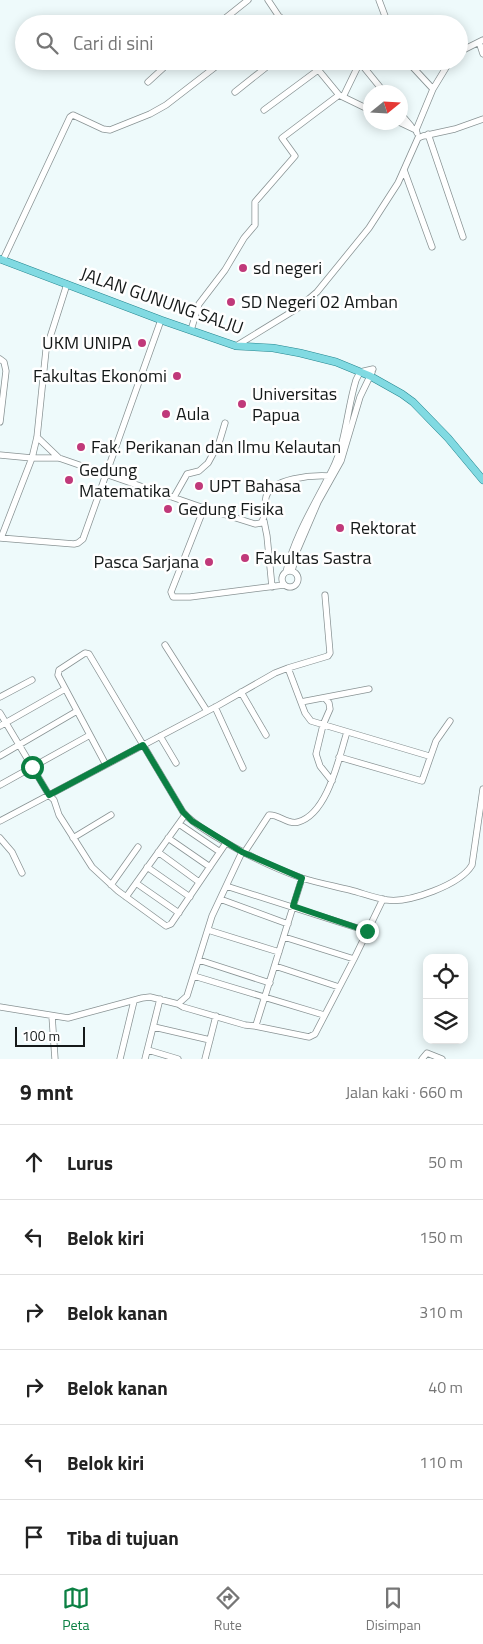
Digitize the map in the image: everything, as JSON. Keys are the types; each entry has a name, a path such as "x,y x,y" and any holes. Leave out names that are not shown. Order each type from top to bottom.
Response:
{"main road":[{"name":"JALAN GUNUNG SALJU","path":"1,259 161,320 236,346 273,348 300,353 336,362 370,376 413,402 448,438 483,480"}],"street":[{"path":"229,15 248,0"},
{"path":"268,0 279,15"},
{"path":"378,0 384,15"},
{"path":"468,48 481,41 483,54"},
{"path":"148,82 161,70"},
{"path":"1,259 70,117 73,116 103,129 110,130 150,114 166,105 211,70"},
{"path":"235,92 263,70"},
{"path":"264,110 318,70 341,96 363,107"},
{"path":"192,330 199,304 226,270 244,238 255,226 255,202 295,156 282,138 341,96 356,70"},
{"path":"366,70 378,85"},
{"path":"415,70 433,89"},
{"path":"414,129 433,89 445,70"},
{"path":"236,346 298,308 317,292 370,228 404,170 415,143 420,137 455,129 483,118"},
{"path":"408,122 420,137"},
{"path":"408,126 414,129"},
{"path":"428,134 463,237"},
{"path":"404,170 432,247"},
{"path":"67,284 46,350 37,438 32,458 1,538 78,543 83,539 161,320"},
{"path":"0,359 4,362 6,371 0,422"},
{"path":"330,477 340,445 354,386 360,372"},
{"path":"284,585 282,578 289,572 304,528 324,486 341,461 360,397 370,376"},
{"path":"174,497 188,474 199,472 208,463 219,443 225,422"},
{"path":"37,438 59,458"},
{"path":"0,455 59,458 255,524 264,521"},
{"path":"272,587 264,521 266,496 271,488 282,482 315,477 330,477"},
{"path":"315,477 324,486"},
{"path":"204,508 172,596 177,598 190,597 284,585 292,588 298,584 298,576 289,572"},
{"path":"0,821 288,668 329,655 325,595"},
{"path":"165,645 207,711"},
{"path":"106,765 58,675 59,670 82,655 89,654 185,815 192,821 243,853 302,878 383,899 400,899 429,892 454,882 470,869 483,789"},
{"path":"288,668 301,702 311,721 429,756"},
{"path":"0,697 32,680"},
{"path":"3,725 65,689"},
{"path":"301,702 369,689"},
{"path":"241,692 266,735"},
{"path":"324,698 330,706 316,754 320,766 332,781"},
{"path":"214,707 243,768"},
{"path":"0,756 77,711"},
{"path":"0,713 3,725 18,744 49,795 54,800 59,815 86,860 111,886 167,926 171,924 179,913 226,843"},
{"path":"339,757 422,781 429,756 436,741 450,721"},
{"path":"178,1004 187,996 220,899 243,853 269,815 274,815 290,822 298,822 304,820 322,801 332,781 347,732"},
{"path":"0,785 90,735"},
{"path":"160,736 176,763"},
{"path":"73,838 111,815"},
{"path":"126,897 185,815"},
{"path":"178,824 220,852"},
{"path":"0,838 12,852 22,873"},
{"path":"168,838 210,867"},
{"path":"111,886 138,847"},
{"path":"158,852 199,882"},
{"path":"147,868 190,897"},
{"path":"255,1026 259,1020 302,878"},
{"path":"136,883 179,913"},
{"path":"226,886 367,931"},
{"path":"220,899 288,924"},
{"path":"0,1007 68,1018 150,998 160,999 255,1026 310,1037 316,1032 383,899"},
{"path":"208,930 279,952"},
{"path":"284,937 354,959"},
{"path":"198,960 270,982"},
{"path":"275,966 339,987"},
{"path":"194,976 324,1014"},
{"path":"145,1059 160,999"},
{"path":"120,1059 134,1001"},
{"path":"52,1016 55,1059"},
{"path":"205,1059 216,1016"},
{"path":"154,1027 210,1040"},
{"path":"148,1050 178,1059"},
{"path":"422,1059 428,1053 442,1059"}],"place":[{"name":"sd negeri","path":"243,268"},
{"name":"SD Negeri 02 Amban","path":"231,302"},
{"name":"UKM UNIPA","path":"142,343"},
{"name":"Fakultas Ekonomi","path":"177,376"},
{"name":"Universitas Papua","path":"242,404"},
{"name":"Aula","path":"166,414"},
{"name":"Fak. Perikanan dan Ilmu Kelautan","path":"81,447"},
{"name":"Gedung Matematika","path":"69,480"},
{"name":"UPT Bahasa","path":"199,486"},
{"name":"Gedung Fisika","path":"168,509"},
{"name":"Rektorat","path":"340,528"},
{"name":"Fakultas Sastra","path":"245,558"},
{"name":"Pasca Sarjana","path":"209,562"}],"route":[{"path":"32,767 49,795 143,745 187,817 251,857 302,878 293,906 367,931"}]}
